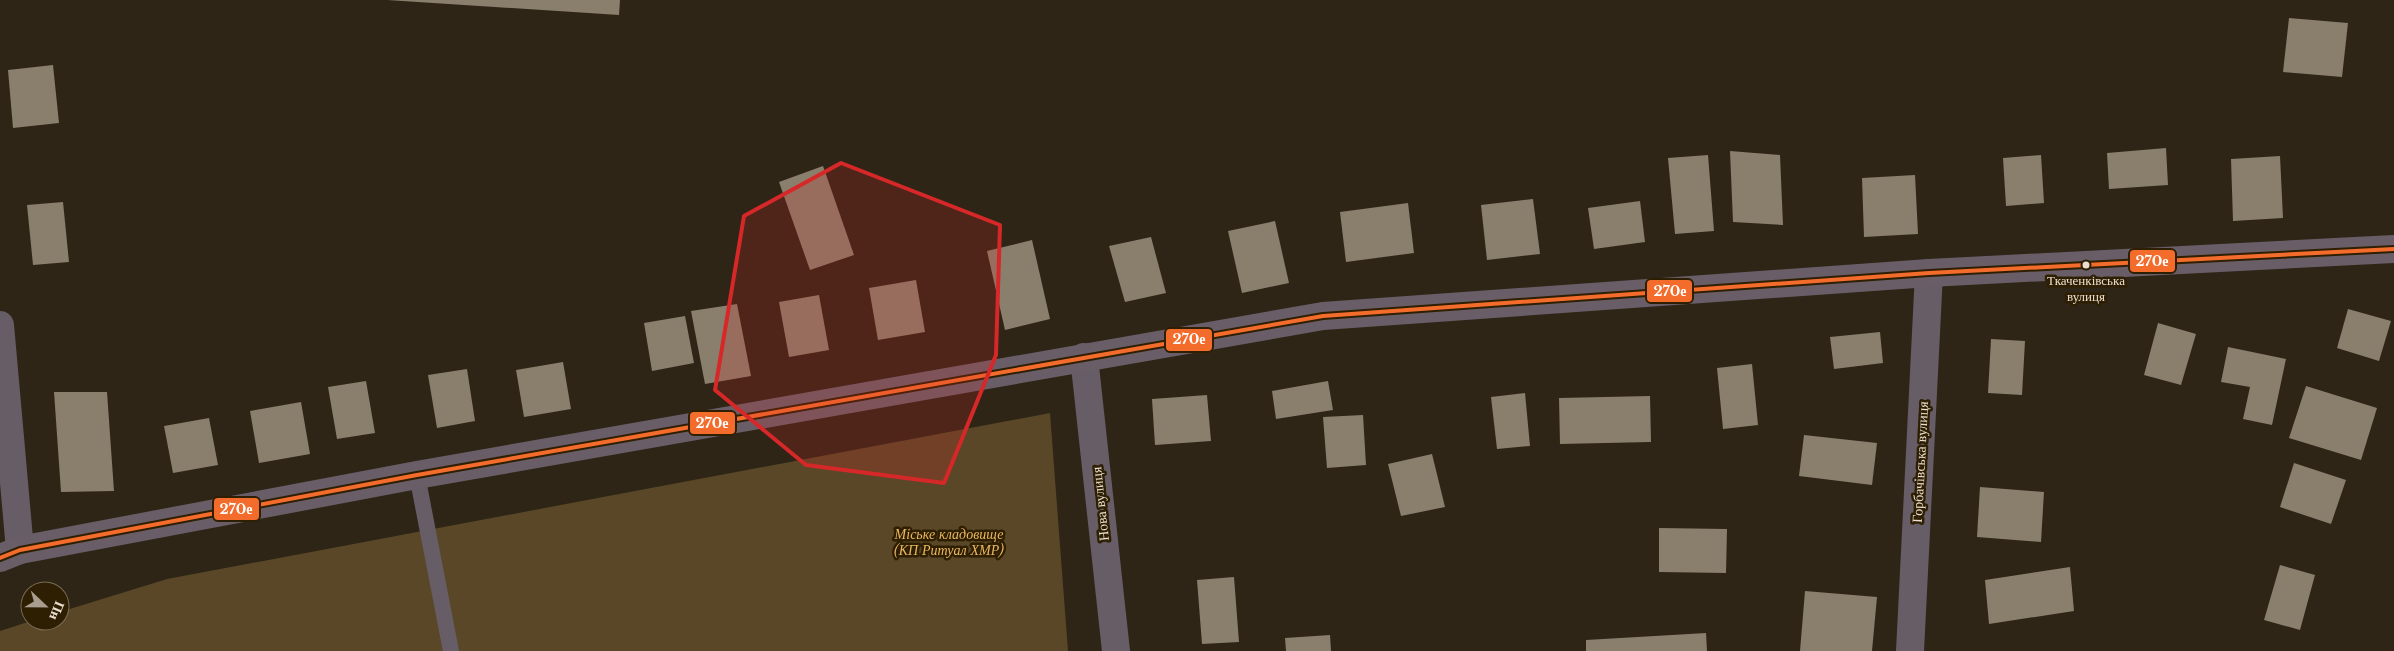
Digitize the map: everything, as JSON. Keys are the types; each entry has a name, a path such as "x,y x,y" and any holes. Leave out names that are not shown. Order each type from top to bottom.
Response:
{"main road":[{"path":"10,554 417,475 1323,316 1929,273 2394,249"}],"street":[{"name":"Горбачівська вулиця","path":"1910,651 1929,273"},
{"path":"0,325 10,554"},
{"name":"Нова вулиця","path":"1084,357 1116,651"}],"lane":[{"path":"417,475 451,651"}],"highlighted area":[{"path":"841,163 1000,225 996,355 944,483 806,465 715,390 744,216"}],"green space":[{"name":"Міське кладовище (КП Ритуал ХМР)","path":"1050,413 1068,651 0,651 0,631 20,625 20,631 70,631 70,609 167,579"}],"building":[{"path":"387,0 620,0 619,15"},
{"path":"2289,18 2348,23 2342,77 2283,72"},
{"path":"53,65 59,123 13,128 8,70"},
{"path":"2166,148 2168,185 2109,189 2107,153"},
{"path":"1730,151 1780,155 1783,225 1733,222"},
{"path":"1708,155 1714,231 1675,234 1668,158"},
{"path":"2041,155 2044,203 2006,206 2003,158"},
{"path":"2280,156 2283,218 2233,221 2231,159"},
{"path":"823,166 854,255 810,270 779,182"},
{"path":"1915,175 1918,234 1864,237 1862,178"},
{"path":"1533,199 1540,254 1487,260 1481,205"},
{"path":"1640,201 1645,242 1594,249 1588,208"},
{"path":"63,202 69,262 33,265 27,205"},
{"path":"1408,203 1414,253 1346,262 1340,212"},
{"path":"1275,221 1289,283 1242,293 1228,231"},
{"path":"1151,237 1166,293 1125,302 1109,246"},
{"path":"1032,240 1050,319 1005,330 987,251"},
{"path":"916,280 925,332 878,340 869,288"},
{"path":"819,295 829,350 789,357 779,302"},
{"path":"737,304 751,376 705,384 691,311"},
{"path":"2348,309 2391,321 2379,361 2337,348"},
{"path":"685,316 694,363 652,371 644,323"},
{"path":"2158,323 2196,334 2181,385 2144,375"},
{"path":"1880,332 1883,363 1834,369 1830,337"},
{"path":"1991,339 2025,341 2022,395 1988,393"},
{"path":"2228,347 2286,359 2272,425 2243,419 2250,387 2221,382"},
{"path":"563,362 571,409 524,417 516,370"},
{"path":"1752,364 1758,425 1723,429 1717,368"},
{"path":"467,369 475,421 437,428 428,375"},
{"path":"366,381 375,433 337,439 328,387"},
{"path":"1328,381 1333,410 1276,419 1272,391"},
{"path":"2306,386 2377,408 2361,460 2289,438"},
{"path":"54,392 107,392 114,491 61,492"},
{"path":"1525,393 1530,446 1497,449 1491,397"},
{"path":"1207,395 1211,441 1155,445 1152,399"},
{"path":"1650,396 1651,442 1560,444 1559,398"},
{"path":"301,402 310,454 259,463 250,411"},
{"path":"1363,415 1366,465 1327,468 1323,417"},
{"path":"209,418 218,465 173,473 164,426"},
{"path":"1804,435 1877,443 1872,485 1799,476"},
{"path":"1432,454 1445,507 1401,516 1388,464"},
{"path":"2294,463 2346,480 2331,524 2280,507"},
{"path":"1980,487 2044,492 2041,542 1977,537"},
{"path":"1659,528 1727,529 1726,573 1659,572"},
{"path":"2280,565 2315,575 2300,630 2264,620"},
{"path":"2070,567 2074,611 1989,624 1985,580"},
{"path":"1234,577 1239,642 1202,644 1197,580"},
{"path":"1805,591 1877,597 1872,651 1800,651"},
{"path":"1706,633 1707,651 1586,651 1586,640"},
{"path":"1330,635 1331,651 1286,651 1285,638"}],"transit line":[{"name":"270е","path":"0,558 20,550 417,475 1323,316 1929,273 2394,249"}],"place":[{"name":"Ткаченківська вулиця","path":"2086,265"}]}
